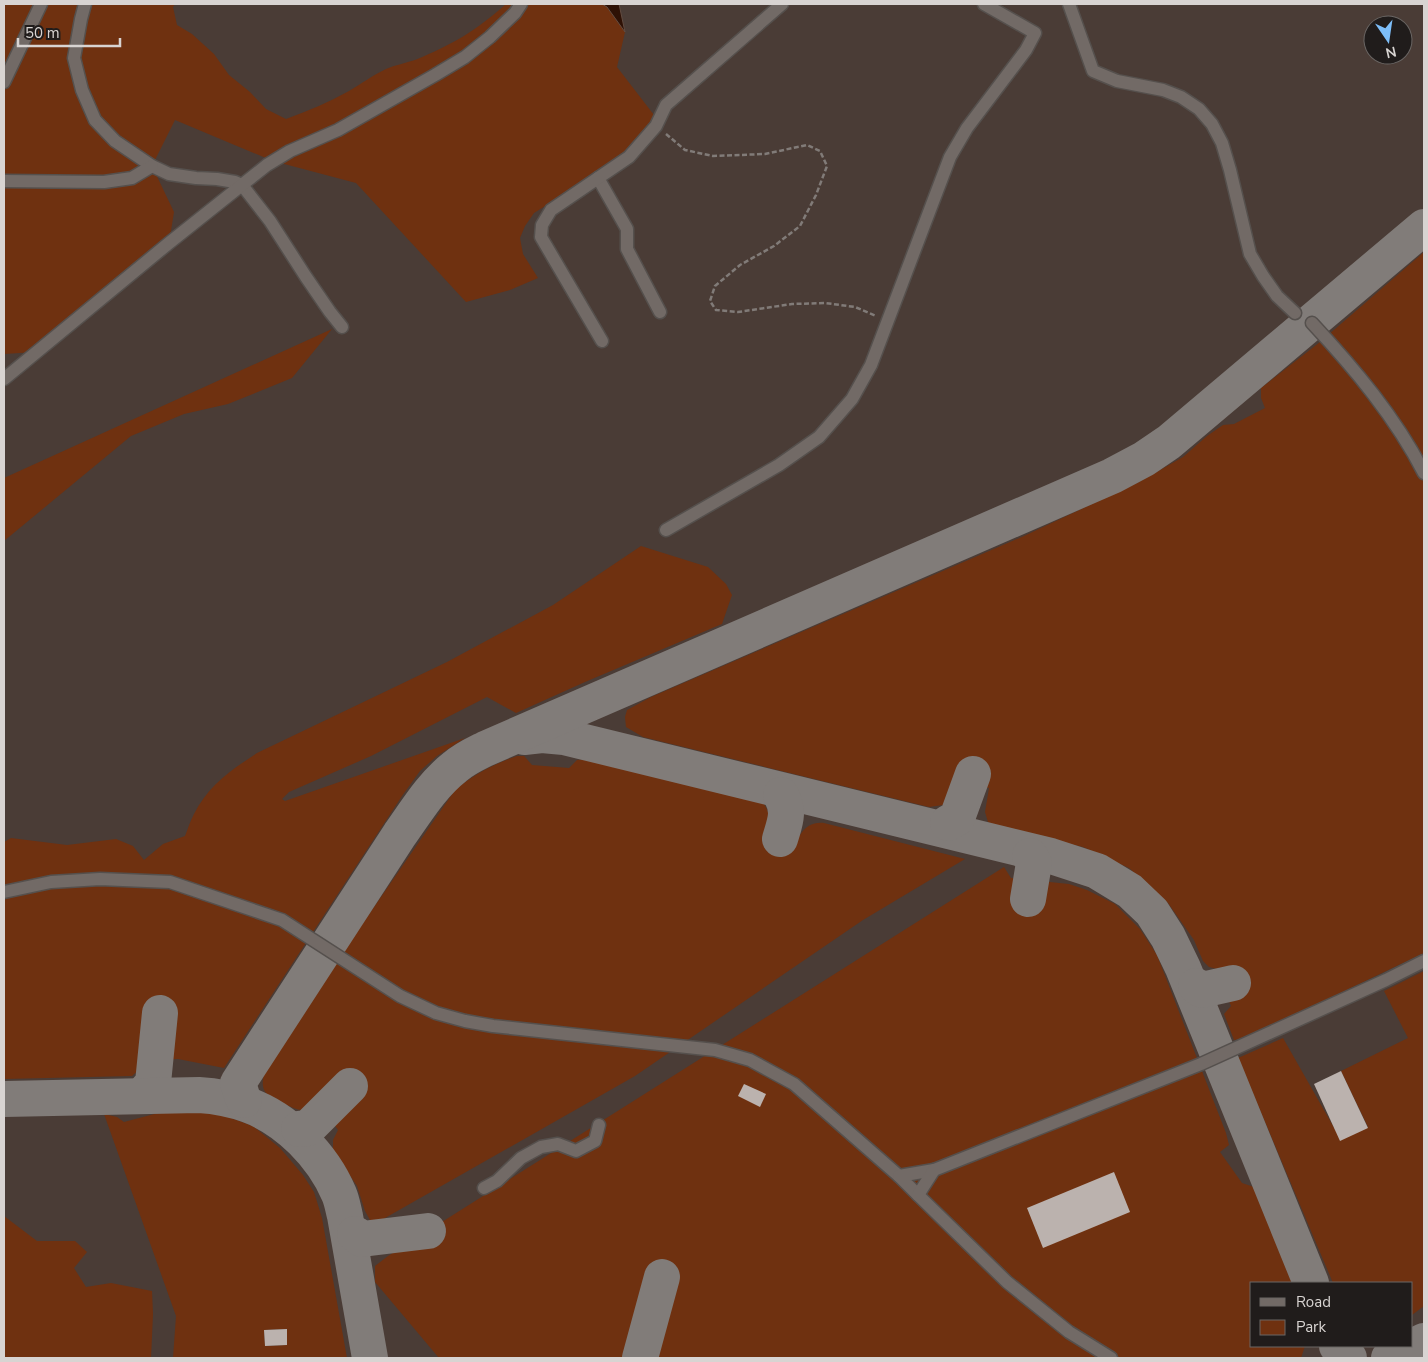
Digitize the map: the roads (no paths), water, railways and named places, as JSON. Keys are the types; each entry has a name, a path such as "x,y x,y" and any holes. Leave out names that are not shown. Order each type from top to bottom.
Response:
{"lane":[{"path":"4,82 41,4"},
{"path":"85,4 80,19 74,58 82,90 95,120 115,142 152,166 169,174 217,179 242,185 270,221 310,284 342,327"},
{"path":"4,379 267,165 338,130 465,57 490,37 515,13 521,4"},
{"path":"602,341 541,237 542,225 551,210 629,157 656,126 666,105 782,4"},
{"path":"666,530 779,465 803,449 819,437 852,398 871,365 950,157 968,128 1026,50 1035,33 984,4"},
{"path":"1069,4 1093,70 1118,80 1163,90 1181,97 1198,109 1212,124 1222,143 1230,170 1250,254 1278,296 1295,313"},
{"path":"4,181 104,182 132,178 152,166"},
{"path":"598,178 627,229 627,249 660,312"},
{"path":"1312,323 1333,345 1384,408 1415,455 1424,473"},
{"path":"4,892 51,882 100,879 170,882 282,920 400,996 436,1013 493,1026 715,1050 750,1060 794,1084 899,1176 1007,1282 1068,1332 1111,1358"},
{"path":"899,1176 934,1170 1201,1064 1424,961"},
{"path":"484,1188 497,1181 521,1158 541,1147 558,1144 576,1151 594,1141 599,1125"},
{"path":"918,1195 934,1170"}]}
